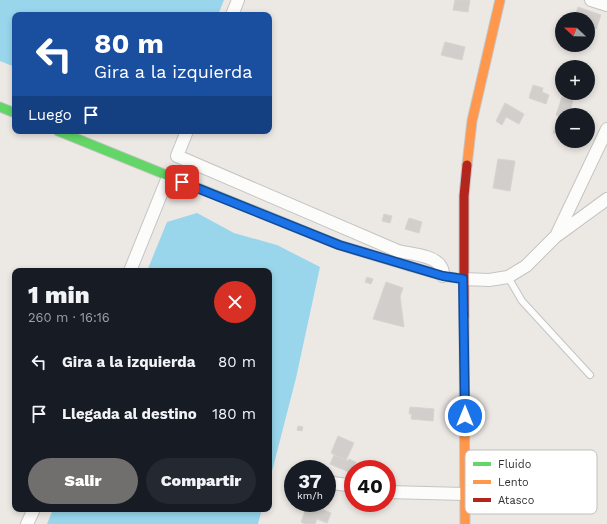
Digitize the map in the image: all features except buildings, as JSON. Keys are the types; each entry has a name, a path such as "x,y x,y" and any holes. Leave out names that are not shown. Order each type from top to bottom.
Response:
{"main road":[{"path":"465,524 463,279 464,196 472,121 500,0"},
{"path":"0,107 12,112"},
{"path":"65,134 339,245 443,276 463,279"}],"street":[{"path":"233,12 238,0"},
{"path":"591,0 607,5"},
{"path":"555,237 607,129"},
{"path":"186,134 177,156 398,251 436,260 442,267 443,276"},
{"path":"131,268 168,176"},
{"path":"463,279 489,280 508,278 526,266 555,237 607,199"},
{"path":"396,492 465,494"},
{"path":"28,524 33,512"}],"lane":[{"path":"508,278 522,301 590,375"}],"water":[{"path":"0,0 224,0 219,12 12,12 12,66 0,61"},
{"path":"197,213 234,233 277,245 320,267 296,378 272,471 272,268 148,268 167,222"},
{"path":"52,512 261,512 258,524 47,524"}],"traffic: fast":[{"path":"0,107 12,112"},
{"path":"65,134 339,245 409,266"}],"traffic: slow":[{"path":"467,165 472,121 500,0"},
{"path":"409,266 443,276 463,279"},
{"path":"464,316 465,524"}],"traffic: jam":[{"path":"464,316 464,196 467,165"}],"route":[{"path":"182,182 339,245 443,276 463,279 465,416"}]}
